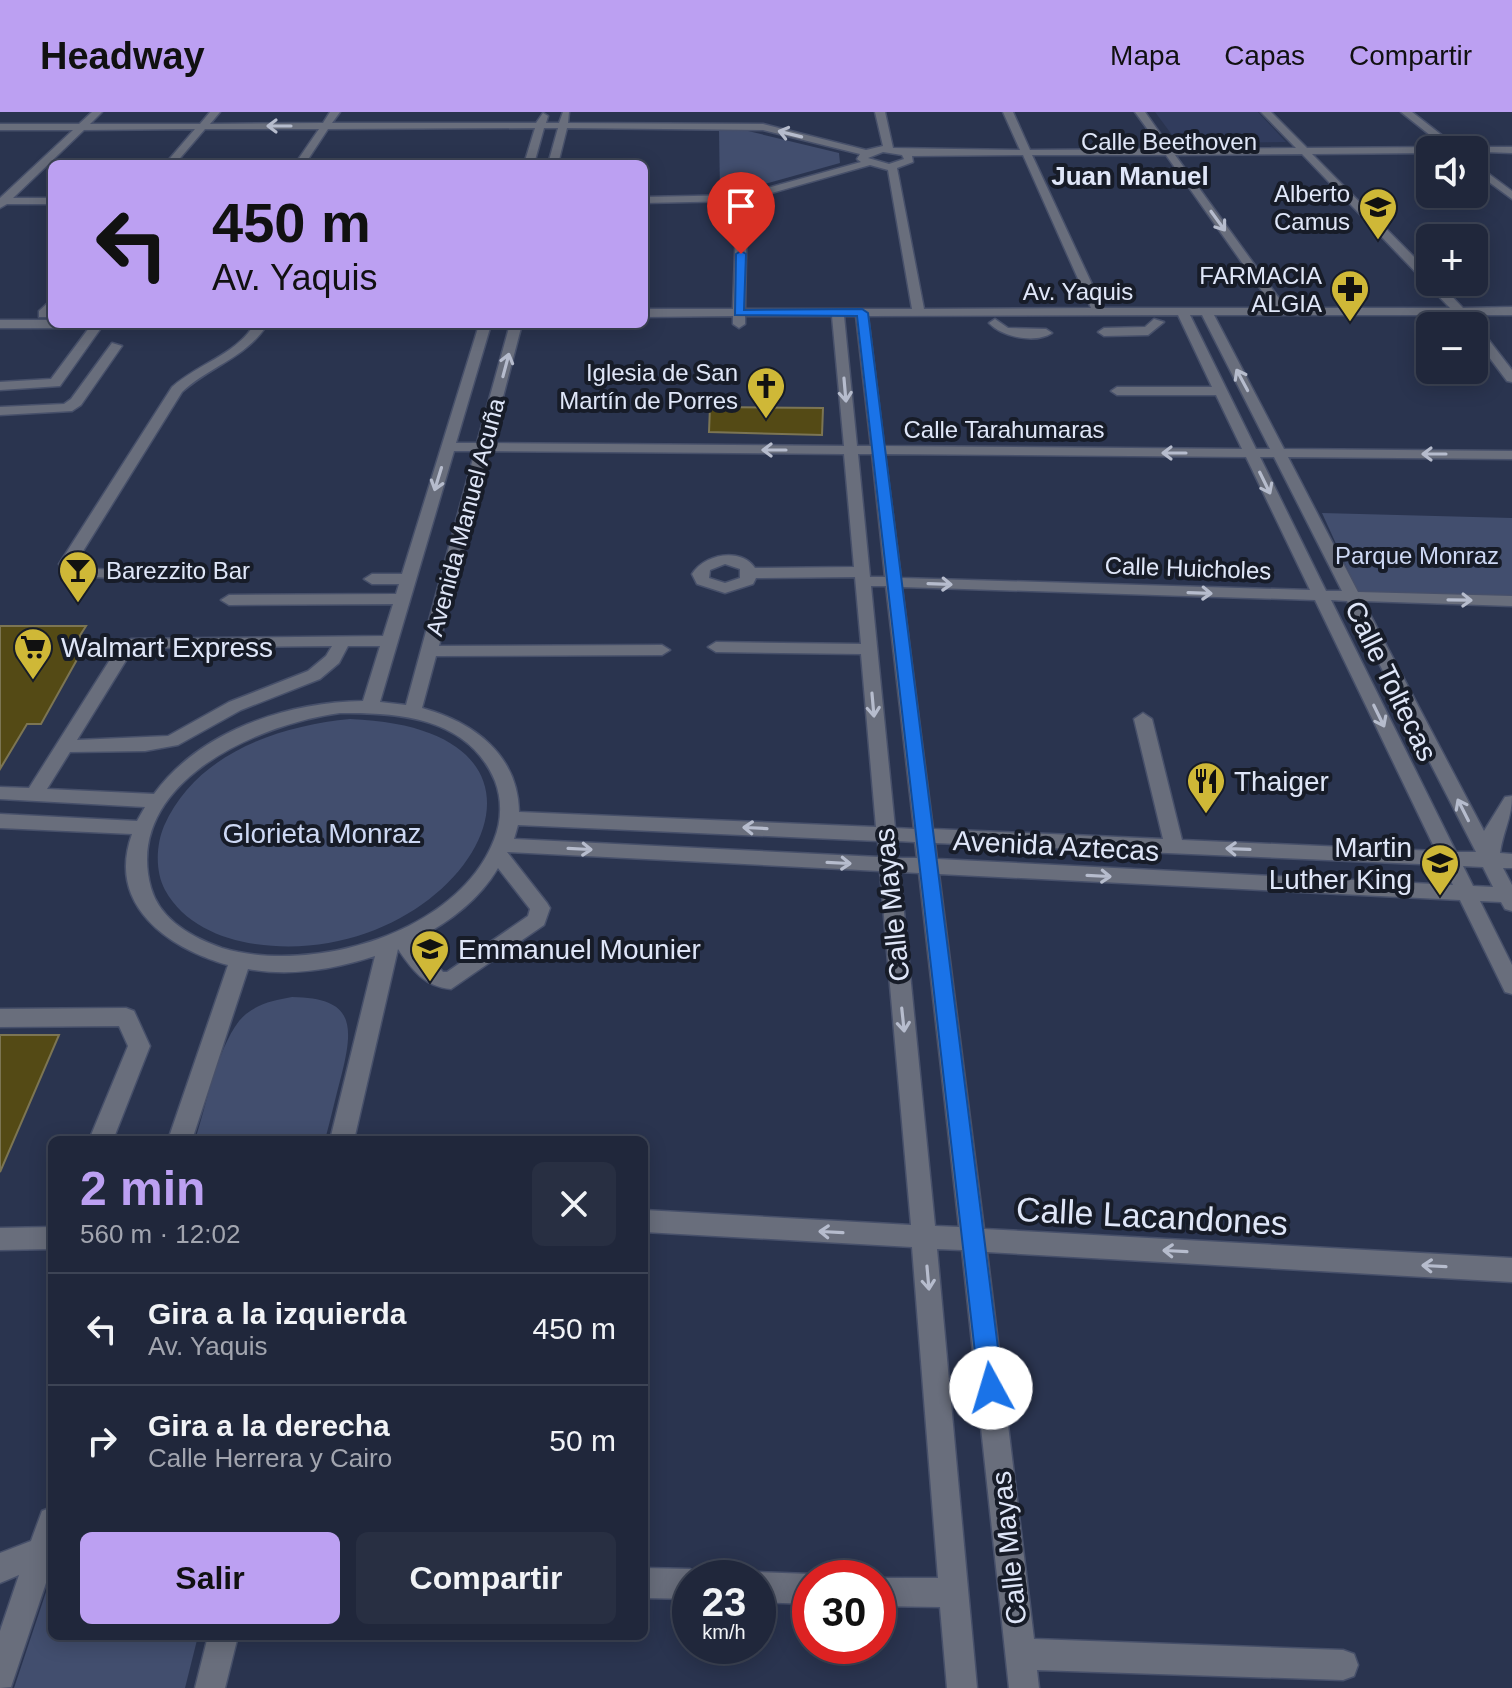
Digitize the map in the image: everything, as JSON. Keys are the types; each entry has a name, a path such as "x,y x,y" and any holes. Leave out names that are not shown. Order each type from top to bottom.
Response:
{"street":[{"path":"1,203 97,112"},
{"path":"173,160 215,112"},
{"path":"303,160 335,112"},
{"path":"530,160 544,112"},
{"path":"554,160 567,112"},
{"path":"748,125 749,112"},
{"path":"880,112 888,149"},
{"path":"1008,112 1099,313"},
{"path":"1140,112 1283,312"},
{"path":"1266,112 1416,266"},
{"path":"1406,112 1436,136"},
{"path":"0,127 748,125 892,167"},
{"path":"648,200 742,198 888,149 907,158"},
{"name":"Calle Beethoven","path":"907,158 1168,151 1416,150"},
{"name":"Calle Beethoven","path":"1488,150 1512,150"},
{"name":"Calle Beethoven","path":"1029,157 1175,161 1416,160"},
{"path":"892,167 907,158"},
{"path":"1488,162 1512,160"},
{"path":"892,167 919,313"},
{"path":"1488,175 1512,196"},
{"path":"739,318 742,198"},
{"path":"1,203 48,201"},
{"path":"1446,296 1460,311"},
{"name":"Av. Yaquis","path":"1209,317 1283,312 1512,311"},
{"path":"0,313 48,314"},
{"name":"Av. Yaquis","path":"863,318 919,313 1099,313 1416,323"},
{"name":"Av. Yaquis","path":"863,318 995,323 1158,322 1184,317"},
{"name":"Calle Toltecas","path":"1184,317 1512,986"},
{"name":"Calle Toltecas","path":"1209,317 1510,898"},
{"name":"Calle Mayas","path":"839,318 887,865 924,1237 962,1688"},
{"path":"648,320 863,318"},
{"name":"Calle Mayas","path":"863,318 922,836 975,1240 1024,1688"},
{"path":"1104,332 1148,331 1158,322"},
{"name":"Av. Yaquis","path":"1488,324 1512,322"},
{"path":"995,323 1005,332 1046,333"},
{"path":"0,324 48,324"},
{"path":"31,411 85,346 96,328"},
{"path":"0,411 55,411 76,402 142,328"},
{"path":"111,573 70,572 67,564 177,390 188,378 243,350 258,328"},
{"name":"Avenida Manuel Acuña","path":"370,706 484,328"},
{"name":"Avenida Manuel Acuña","path":"413,711 515,328"},
{"path":"85,346 126,343"},
{"path":"1488,346 1512,378"},
{"path":"0,386 55,383"},
{"path":"1117,391 1220,391"},
{"name":"Calle Tarahumaras","path":"448,447 1512,455"},
{"name":"Calle Huicholes","path":"750,573 862,577 893,582 1512,601"},
{"path":"372,579 408,579"},
{"path":"229,600 402,599"},
{"path":"65,746 145,745 172,741 235,706 314,675 333,659 343,641"},
{"path":"34,795 124,651 137,643 390,641"},
{"path":"716,647 868,649"},
{"path":"429,651 662,650"},
{"path":"370,706 413,711 460,729 494,758 509,796 509,818 500,849 471,890 448,910 395,940 330,961 269,964 240,961 208,952 180,938 159,921 145,900 137,876 137,852 143,828 158,801 197,761 250,730 309,711 370,706"},
{"path":"1143,719 1174,846"},
{"path":"0,793 158,801"},
{"path":"1512,802 1493,832 1488,860 1512,852"},
{"name":"Avenida Aztecas","path":"509,818 1512,861"},
{"path":"0,821 143,828"},
{"path":"395,940 426,971 439,979 451,981 537,920 540,908 500,849"},
{"name":"Avenida Aztecas","path":"500,849 1467,893 1510,898"},
{"path":"343,1136 395,940"},
{"path":"181,1136 240,961"},
{"path":"0,1018 126,1017 139,1046 103,1136"},
{"name":"Calle Lacandones","path":"648,1221 1512,1270"},
{"path":"0,1239 48,1238"},
{"path":"0,1676 48,1532"},
{"path":"0,1568 41,1552"},
{"path":"648,1583 672,1584"},
{"path":"896,1591 954,1593"},
{"path":"210,1688 222,1640"},
{"path":"1020,1654 1343,1665"}],"shaded area":[{"path":"1155,112 1258,112 1286,142 1178,143"}],"green space":[{"path":"719,131 748,131 839,153 840,163 736,192 720,193"},
{"name":"Parque Monraz","path":"1322,513 1512,518 1512,597 1358,592"},
{"name":"Glorieta Monraz","path":"350,719 429,733 473,762 487,802 475,846 442,888 391,922 328,943 242,942 204,928 182,912 162,883 158,850 164,826 178,801 196,780 218,762 268,737"},
{"path":"292,997 312,998 327,1002 344,1016 348,1039 346,1055 326,1136 196,1136 221,1054 237,1024 257,1007"},
{"path":"48,1586 48,1640 197,1640 185,1688 14,1688"}],"building":[{"name":"Iglesia de San Martín de Porres","path":"710,407 823,408 822,435 709,432"},
{"name":"Walmart Express","path":"0,626 86,626 79,637 89,638 41,724 27,724 0,769"},
{"path":"0,1035 59,1035 0,1172"}],"place":[{"name":"Alberto Camus","path":"1378,241"},
{"name":"FARMACIA ALGIA","path":"1350,323"},
{"name":"Iglesia de San Martín de Porres","path":"766,420"},
{"name":"Barezzito Bar","path":"78,604"},
{"name":"Walmart Express","path":"33,681"},
{"name":"Thaiger","path":"1206,815"},
{"name":"Martin Luther King","path":"1440,897"},
{"name":"Emmanuel Mounier","path":"430,983"}],"district":[{"name":"Juan Manuel","path":"1130,176"}],"route":[{"path":"741,254 739,313 862,313 922,836 975,1240 991,1388"}]}
